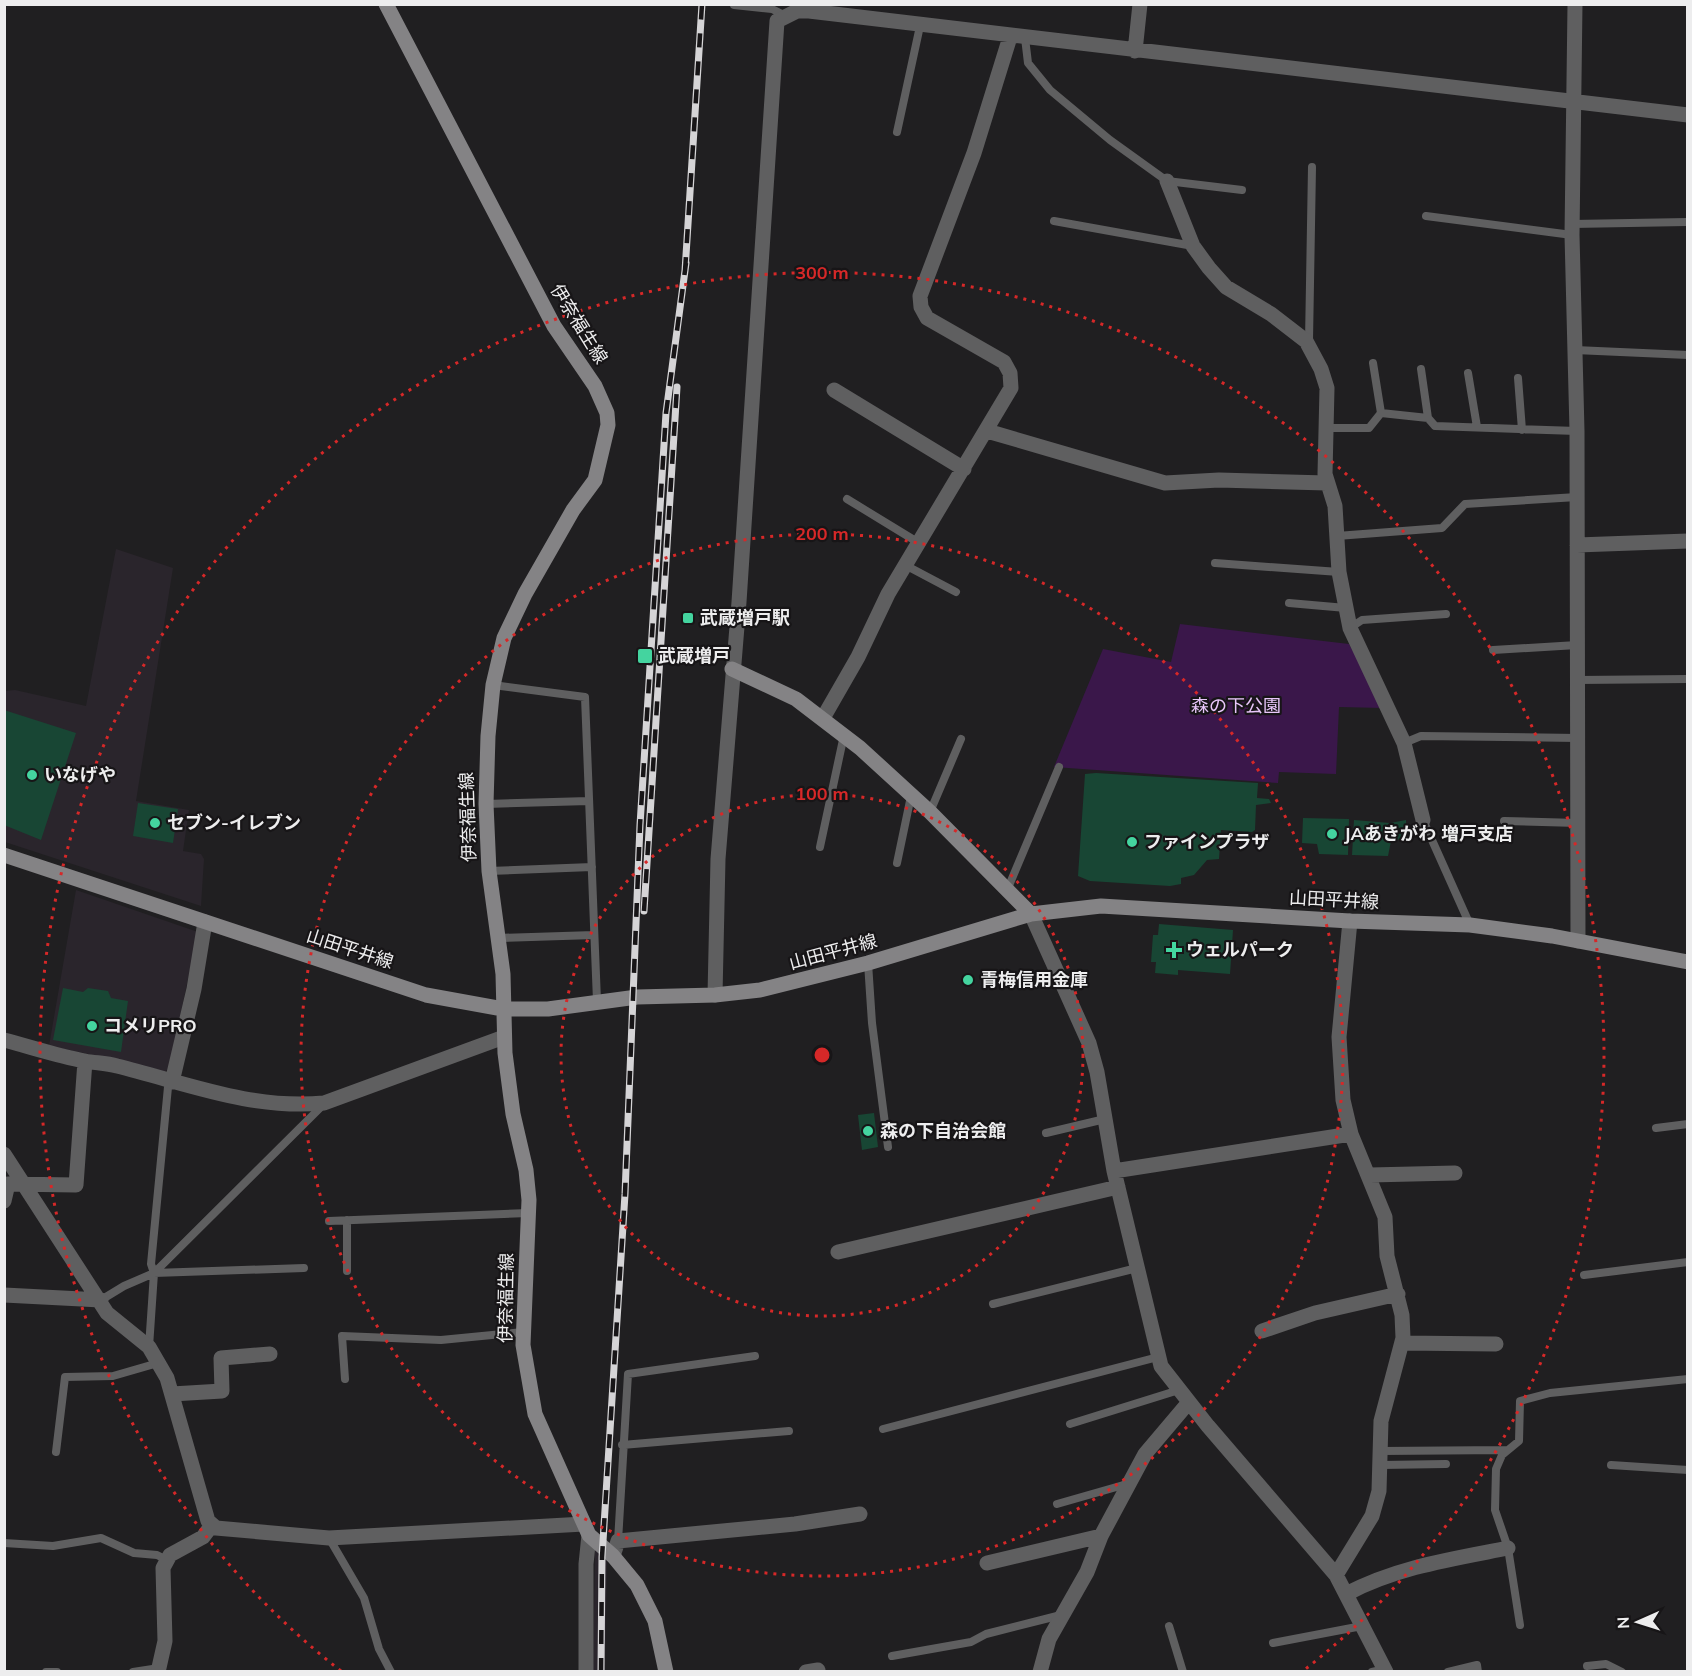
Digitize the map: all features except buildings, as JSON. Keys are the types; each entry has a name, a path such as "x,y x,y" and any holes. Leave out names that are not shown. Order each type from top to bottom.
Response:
{"main road":[{"name":"伊奈福生線","path":"386,4 554,326 596,386 607,413 608,425 599,471 525,594 504,638 493,685 488,736 486,804 489,871 503,974 504,1036 513,1114 526,1170 528,1213 523,1345 535,1414 586,1529 637,1585 655,1621 666,1671"},
{"path":"732,669 796,699 844,735 930,812 1008,888 1031,914"},
{"name":"山田平井線","path":"4,855 426,995 503,1010 548,1009 637,997 715,995 783,986 1031,914 1101,906 1350,921 1470,925 1578,941 1688,962"}],"street":[{"path":"1135,51 1140,4"},
{"path":"1575,4 1571,101 1577,431 1578,941"},
{"path":"715,995 718,859 777,21 797,11 810,8 920,26 1010,37 1688,115"},
{"path":"823,718 905,565 1011,388 1010,373 1004,362 927,318 921,307 920,296 974,153 1010,37"},
{"path":"1167,181 1192,246 1226,287 1271,314 1308,346 1322,369 1327,388 1325,428 1327,483 1335,506 1339,572 1350,628 1404,743 1423,820"},
{"path":"834,390 964,469"},
{"path":"987,431 1165,483 1219,480 1327,483"},
{"path":"1577,545 1688,541"},
{"path":"1031,914 1089,1043 1114,1171 1161,1366 1336,1575 1362,1626 1381,1671"},
{"path":"1336,1575 1372,1516 1379,1491 1381,1421 1402,1343 1402,1315 1387,1256 1385,1216 1370,1175 1351,1134 1343,1100 1339,1037 1350,921"},
{"path":"172,1082 194,989 206,922"},
{"path":"4,1040 85,1061 115,1065 172,1082 272,1104 324,1103 504,1036"},
{"path":"4,1201 8,1184 76,1185 85,1061"},
{"path":"1114,1171 1351,1134"},
{"path":"4,1154 107,1312 149,1347 158,1362 172,1394 208,1521 212,1525 216,1528 329,1538 586,1529 586,1671"},
{"path":"1370,1175 1455,1173"},
{"path":"838,1252 1118,1187"},
{"path":"1262,1331 1315,1313 1398,1294"},
{"path":"4,1295 101,1300"},
{"path":"1402,1343 1496,1344"},
{"path":"172,1394 222,1391 221,1358 270,1354"},
{"path":"1040,1671 1049,1638 1087,1572 1101,1536 1145,1454 1189,1402"},
{"path":"613,1556 618,1541 795,1524 860,1514"},
{"path":"159,1670 165,1641 163,1568 170,1554 203,1537 212,1525"},
{"path":"987,1563 1101,1536"},
{"path":"1346,1594 1374,1579 1399,1570 1508,1548"}],"lane":[{"path":"734,4 772,9 786,16"},
{"path":"897,132 920,26"},
{"path":"1025,38 1028,63 1050,90 1110,140 1167,181 1242,190"},
{"path":"1308,346 1312,167"},
{"path":"1426,216 1572,230 1688,222"},
{"path":"1054,220 1192,246"},
{"path":"1575,350 1688,356"},
{"path":"1325,428 1370,428 1381,414 1373,363"},
{"path":"1421,369 1428,418 1435,426 1577,431"},
{"path":"1468,373 1477,427"},
{"path":"1518,378 1522,430"},
{"path":"1381,414 1428,418"},
{"path":"1337,536 1442,528 1465,504 1577,497"},
{"path":"847,499 919,543"},
{"path":"1215,563 1339,572"},
{"path":"905,565 956,592"},
{"path":"1289,603 1346,608"},
{"path":"1350,628 1362,620 1446,615"},
{"path":"1493,650 1577,645"},
{"path":"1577,680 1688,679"},
{"path":"493,685 585,697 597,1002"},
{"path":"820,847 844,735"},
{"path":"1404,743 1421,736 1578,738"},
{"path":"930,812 961,739"},
{"path":"1008,888 1059,767"},
{"path":"897,863 911,795"},
{"path":"486,804 589,801"},
{"path":"1423,820 1470,925"},
{"path":"1504,821 1578,823"},
{"path":"489,871 592,867"},
{"path":"498,938 594,935"},
{"path":"868,963 872,1023 888,1147"},
{"path":"149,1347 154,1274 151,1264 168,1087 172,1082"},
{"path":"154,1274 324,1103"},
{"path":"1046,1133 1105,1119"},
{"path":"1656,1128 1688,1124"},
{"path":"328,1221 528,1213"},
{"path":"347,1220 347,1271"},
{"path":"1584,1275 1688,1262"},
{"path":"101,1300 124,1286 154,1274 304,1268"},
{"path":"993,1304 1137,1268"},
{"path":"345,1379 342,1336 441,1340 523,1332"},
{"path":"618,1541 628,1374 755,1356"},
{"path":"883,1429 1158,1357"},
{"path":"56,1452 65,1377 113,1376 158,1362"},
{"path":"1521,1625 1508,1548 1495,1510 1496,1469 1507,1450 1520,1441 1520,1401 1550,1394 1688,1378"},
{"path":"1071,1424 1179,1390"},
{"path":"622,1445 789,1431"},
{"path":"1381,1458 1507,1450"},
{"path":"1381,1458 1446,1464"},
{"path":"1611,1465 1688,1470"},
{"path":"1057,1504 1129,1484"},
{"path":"4,1543 53,1545 100,1538 134,1553 157,1555 167,1560"},
{"path":"329,1538 364,1598 379,1649 391,1671"},
{"path":"892,1656 971,1642 986,1634 1060,1616"},
{"path":"1169,1626 1183,1671"},
{"path":"1273,1643 1362,1626"},
{"path":"1587,1666 1606,1664 1622,1671"},
{"path":"1448,1671 1477,1665 1478,1671"},
{"path":"133,1671 159,1670"},
{"path":"46,1671 57,1671"}],"shaded area":[{"path":"116,549 173,568 136,801 189,810 183,851 201,854 204,859 201,906 5,842 5,691 15,690 86,706"},
{"path":"76,890 198,932 169,1069 162,1073 118,1060 49,1046"},
{"path":"595,1550 607,1562 605,1671 593,1672"}],"green space":[{"name":"森の下公園","path":"1180,624 1349,644 1384,708 1339,707 1336,774 1279,772 1278,783 1054,767 1103,649 1171,662"}],"railway":[{"path":"685,271 702,4"},
{"path":"601,1672 602,1557 625,1194 640,825 666,413 686,263"},
{"path":"644,911 677,387"}],"place":[{"name":"武蔵増戸駅","path":"688,618"},
{"name":"武蔵増戸","path":"645,656"},
{"name":"いなげや","path":"32,775"},
{"name":"セブン-イレブン","path":"155,823"},
{"name":"JAあきがわ 増戸支店","path":"1332,834"},
{"name":"ファインプラザ","path":"1132,842"},
{"name":"ウェルパーク","path":"1174,950"},
{"name":"青梅信用金庫","path":"968,980"},
{"name":"コメリPRO","path":"92,1026"},
{"name":"森の下自治会館","path":"868,1131"}]}
